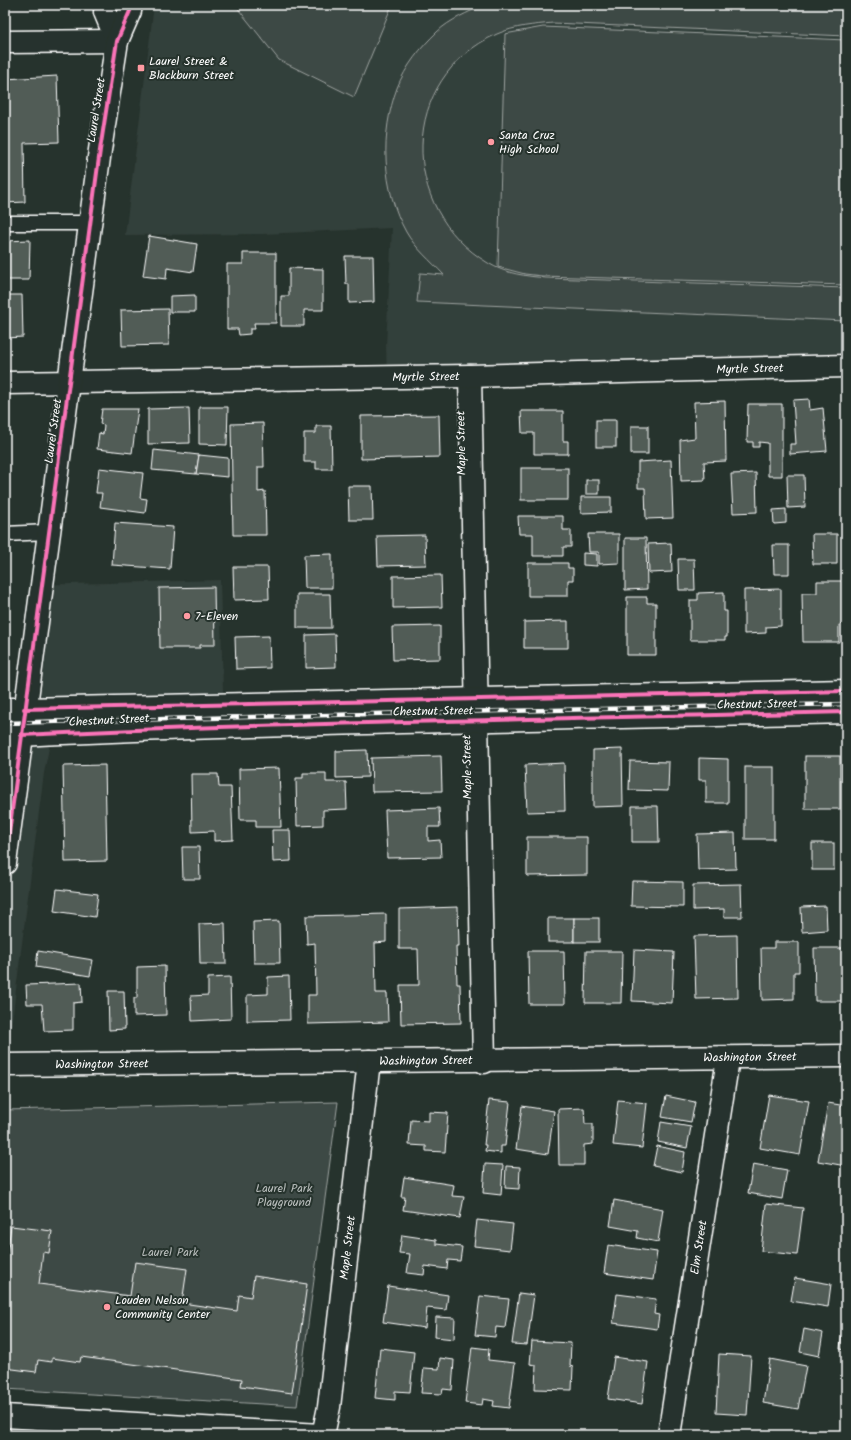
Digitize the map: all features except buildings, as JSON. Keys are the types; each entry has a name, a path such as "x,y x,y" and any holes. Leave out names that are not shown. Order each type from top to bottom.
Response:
{"street":[{"path":"5,42 117,41 105,12 106,5"},
{"name":"Laurel Street","path":"5,863 15,709 48,532 70,382 90,223 117,41 130,12 131,5"},
{"name":"Myrtle Street","path":"5,383 470,376 846,366"},
{"name":"Maple Street","path":"470,376 484,1062"},
{"name":"Chestnut Street","path":"15,709 846,691"},
{"name":"Chestnut Street","path":"13,736 141,728 846,712"},
{"name":"Washington Street","path":"5,1066 369,1061 484,1062 846,1056"},
{"name":"Elm Street","path":"669,1435 728,1059"},
{"name":"Maple Street","path":"322,1435 329,1407 369,1061"},
{"path":"5,1416 322,1435"}],"lane":[{"path":"5,223 90,223"},
{"path":"5,534 48,532"}],"shaded area":[{"name":"Santa Cruz High School","path":"154,5 846,5 846,366 387,379 386,345 392,228 263,234 125,235"},
{"path":"220,580 224,728 52,733 44,773 5,1075 5,765 7,764 32,585"}],"green space":[{"path":"235,5 392,5 354,97 279,60"},
{"path":"484,5 846,5 846,36 553,23 525,26 504,31 465,54 442,81 427,112 422,145 425,178 438,211 459,239 488,263 502,270 546,278 846,288 846,321 417,302 420,273 444,275 410,238 398,215 392,198 388,180 386,142 392,106 397,88 404,72 425,44 447,24"},
{"path":"543,27 846,40 846,285 542,276 525,274 498,267 505,34"},
{"name":"Laurel Park","path":"338,1102 297,1406 5,1389 5,1110"}],"railway":[{"path":"5,723 846,704"}],"cycle path":[{"path":"5,863 100,150 117,41 130,11 131,5"},
{"path":"24,709 846,691"},
{"path":"21,735 330,724 846,712"}],"place":[{"name":"Laurel Street & Blackburn Street","path":"141,68"},
{"name":"Santa Cruz High School","path":"491,142"},
{"name":"7-Eleven","path":"187,616"},
{"name":"Louden Nelson Community Center","path":"107,1307"}],"park label":[{"name":"Laurel Park Playground","path":"284,1195"}]}
